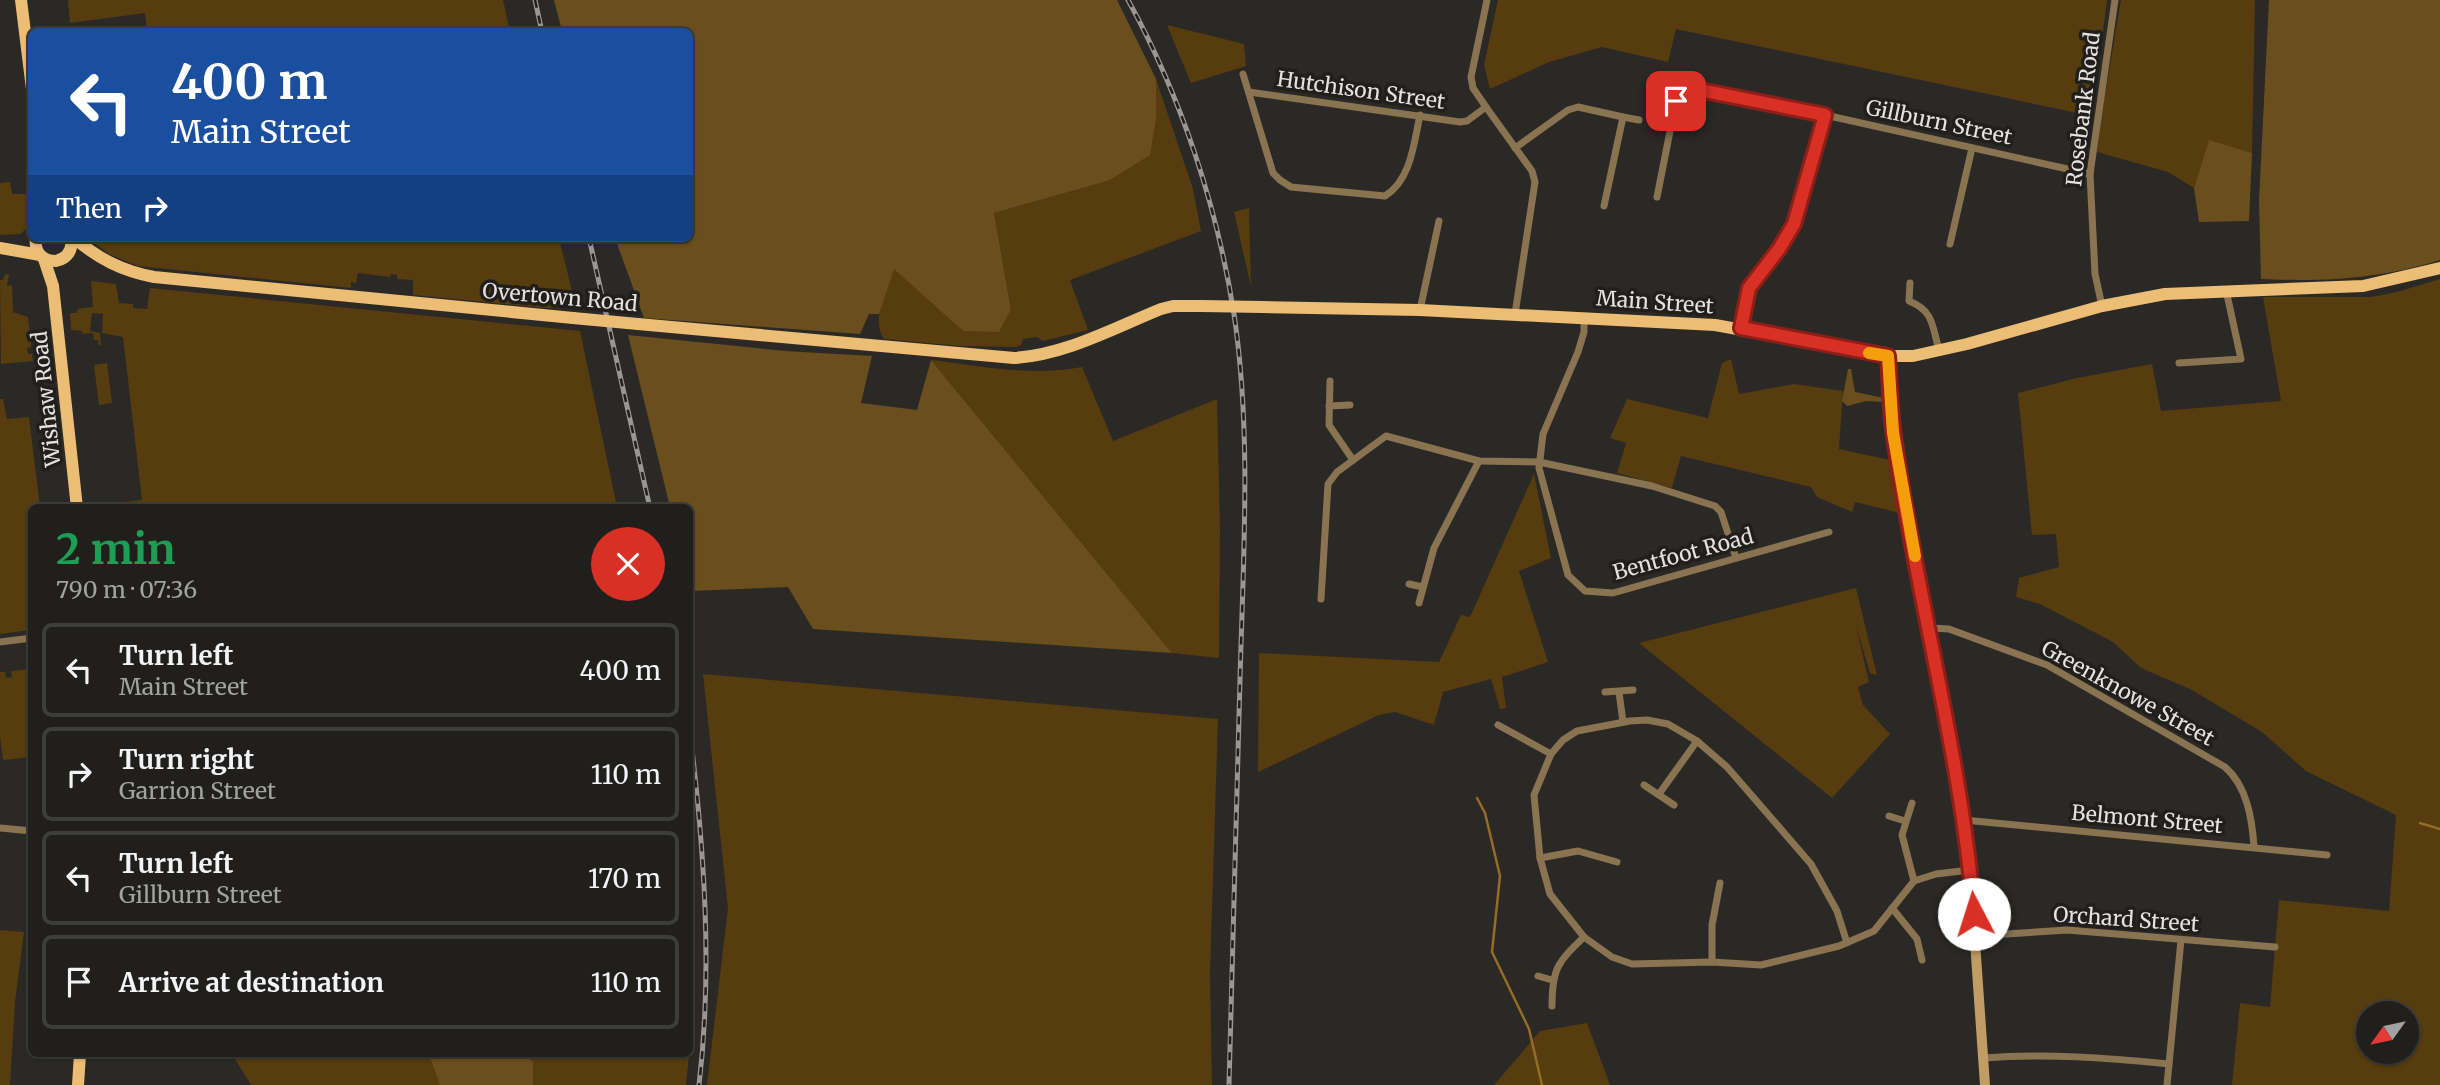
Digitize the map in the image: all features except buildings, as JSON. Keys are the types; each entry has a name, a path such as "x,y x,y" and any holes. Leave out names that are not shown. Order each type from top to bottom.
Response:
{"main road":[{"path":"21,0 28,57"},
{"path":"0,247 28,240"},
{"name":"Wishaw Road","path":"35,242 53,286 77,504"},
{"name":"Wishaw Road","path":"53,286 72,242"},
{"name":"Overtown Road","path":"77,242 92,253 129,272 154,277 864,346 1029,357"},
{"path":"0,247 42,257"},
{"name":"Overtown Road","path":"42,257 56,261 66,256 92,253"},
{"name":"Main Street","path":"1029,357 1073,345 1173,306 1420,310 1715,325 1888,356 1913,356 2102,306 2165,294 2363,286 2440,268"},
{"path":"1888,356 1893,433 1964,820 1985,1085"},
{"path":"78,1085 80,1057"}],"street":[{"path":"1487,0 1471,76 1473,88 1532,171 1535,182 1514,314"},
{"name":"Rosebank Road","path":"2102,306 2095,274 2090,174 2115,0"},
{"path":"1243,74 1273,173 1291,187 1385,196 1395,190 1408,169 1420,115"},
{"name":"Gillburn Street","path":"1657,197 1676,101 1682,91 1690,88 2090,174"},
{"name":"Hutchison Street","path":"1249,92 1460,122 1467,121 1486,107"},
{"path":"1515,148 1567,110 1578,107 1639,120"},
{"path":"1741,328 1749,288 1779,249 1794,224 1825,115"},
{"path":"1604,206 1623,117"},
{"path":"1950,244 1972,148"},
{"path":"1420,310 1439,221"},
{"path":"1910,283 1909,301 1922,306 1929,314 1939,350"},
{"path":"2179,363 2241,359 2226,290"},
{"name":"Bentfoot Road","path":"1584,317 1584,332 1578,352 1543,435 1538,468 1568,575 1585,591 1613,593 1829,532"},
{"path":"1330,381 1329,425 1353,460"},
{"path":"1329,406 1350,405"},
{"path":"1321,599 1328,484 1337,472 1386,436 1479,461 1539,462 1652,486 1715,506 1721,512 1736,558"},
{"path":"1419,603 1434,548 1479,461"},
{"path":"1409,584 1423,587"},
{"name":"Greenknowe Street","path":"1930,628 1949,629 2047,665 2225,767 2233,773 2251,817 2254,846"},
{"path":"0,642 28,638"},
{"path":"1605,692 1633,690"},
{"path":"1619,692 1623,722"},
{"path":"1847,943 1837,911 1811,864 1727,767 1698,741 1668,724 1647,720 1623,722 1577,731 1563,740 1550,754 1534,795 1540,858 1550,894 1584,937 1612,957 1632,964 1712,962 1761,965 1847,943 1874,931 1914,881 1936,874 1970,870"},
{"path":"1498,725 1550,754"},
{"path":"1659,794 1698,741"},
{"path":"1644,785 1674,805"},
{"path":"1912,803 1902,835 1914,881"},
{"path":"1889,816 1905,821"},
{"name":"Belmont Street","path":"1964,820 2327,855"},
{"path":"0,828 28,831"},
{"path":"1540,858 1578,851 1617,862"},
{"path":"1712,962 1712,925 1720,883"},
{"path":"1892,908 1917,939 1922,960"},
{"name":"Orchard Street","path":"1975,936 2067,930 2275,947"},
{"path":"1552,1006 1552,979 1561,959 1584,937"},
{"path":"2167,1085 2181,940"},
{"path":"1538,976 1552,979"},
{"path":"1984,1058 2079,1056 2169,1064"}],"shaded area":[{"path":"68,0 503,0 509,28 147,28 145,13 70,23"},
{"path":"554,0 1117,0 1156,79 1156,118 1150,155 1108,181 994,213 1011,309 999,332 963,331 894,269 879,314 869,314 860,334 644,318 616,242 693,242 693,28 561,28"},
{"path":"1498,0 2107,0 2092,116 1676,29 1668,62 1602,47 1549,62 1490,89 1484,65"},
{"path":"2121,0 2255,0 2252,153 2209,141 2194,188 2168,172 2097,152"},
{"path":"2269,0 2440,0 2440,260 2352,278 2261,279 2259,201"},
{"path":"1167,25 1244,44 1246,66 1191,83"},
{"path":"1156,79 1193,189 1201,231 1070,280 1088,330 1043,341 1037,337 1023,339 1021,345 1015,347 960,346 884,339 880,331 879,313 894,268 963,331 1011,309 994,213 1108,181 1156,118"},
{"path":"2209,140 2252,153 2249,221 2199,222 2194,188"},
{"path":"10,182 12,194 28,194 28,227 20,234 0,235 0,183"},
{"path":"1249,208 1251,286 1234,212"},
{"path":"93,242 560,242 576,307 546,308 413,295 413,280 397,279 397,275 391,274 390,277 358,273 356,283 351,282 351,288 138,266 109,254"},
{"path":"5,274 9,275 7,285 12,286 13,312 28,317 31,347 27,348 33,361 1,364 0,280 3,280"},
{"path":"2440,279 2440,1085 2232,1085 2240,1003 2270,1007 2279,900 2389,911 2396,815 2306,771 2262,732 2192,690 2141,668 2113,642 2040,604 2016,597 2019,578 2059,567 2056,534 2032,535 2018,393 2077,378 2152,364 2161,411 2281,401 2263,297 2371,297"},
{"path":"91,281 116,284 119,303 133,304 133,308 147,309 150,288 580,331 616,504 109,504 142,500 123,337 102,333 103,314 92,313 90,331 100,333 101,345 98,340 94,340 93,333 83,334 82,331 71,330 70,313 77,313 77,309 93,307"},
{"path":"628,335 785,351 872,356 861,403 917,410 931,360 1172,653 813,629 788,587 693,591 693,504 669,504"},
{"path":"1731,359 1739,394 1794,384 1843,391 1839,449 1890,460 1900,513 1855,502 1852,512 1817,497 1811,487 1681,456 1672,488 1617,473 1626,443 1610,438 1627,399 1708,418 1722,363"},
{"path":"931,360 1026,371 1082,367 1113,441 1217,399 1219,658 1172,653"},
{"path":"107,363 112,403 99,405 94,365"},
{"path":"1848,369 1851,369 1855,392 1884,398 1884,402 1866,401 1847,406 1842,401"},
{"path":"0,399 3,399 7,419 29,417 40,504 28,504 28,630 0,634"},
{"path":"1534,474 1551,558 1519,571 1548,662 1502,677 1506,708 1500,709 1491,679 1443,692 1434,725 1395,712 1379,715 1258,772 1259,653 1439,662 1461,615 1470,617"},
{"path":"1856,588 1877,675 1870,673 1856,626 1869,682 1858,687 1863,705 1890,734 1832,798 1639,643"},
{"path":"28,669 28,757 3,760 0,736 0,672 5,672 6,678 12,677 11,671"},
{"path":"703,674 1218,719 1210,973 1212,1085 707,1085 728,908"},
{"path":"0,930 24,932 15,1002 10,1085 0,1085"},
{"path":"1587,1023 1610,1085 1494,1085 1540,1031"},
{"path":"234,1057 689,1057 686,1085 251,1085"},
{"path":"430,1057 527,1057 533,1062 533,1085 440,1085"}],"waterway":[{"path":"1477,798 1485,813 1500,876 1492,952 1529,1029 1542,1085"},
{"path":"2420,823 2440,829"}],"railway":[{"path":"535,0 541,28"},
{"path":"1128,0 1165,74 1207,192 1227,273 1240,360 1245,497 1229,1085"},
{"path":"590,242 649,504"},
{"path":"693,761 703,864 706,952 699,1085"}],"slow traffic":[{"path":"1869,353 1888,356 1893,433 1915,556"}],"route":[{"path":"1676,101 1682,91 1690,88 1825,115 1794,224 1779,249 1749,288 1741,328 1888,356 1893,433 1900,480 1942,689 1964,820 1974,914"}]}
